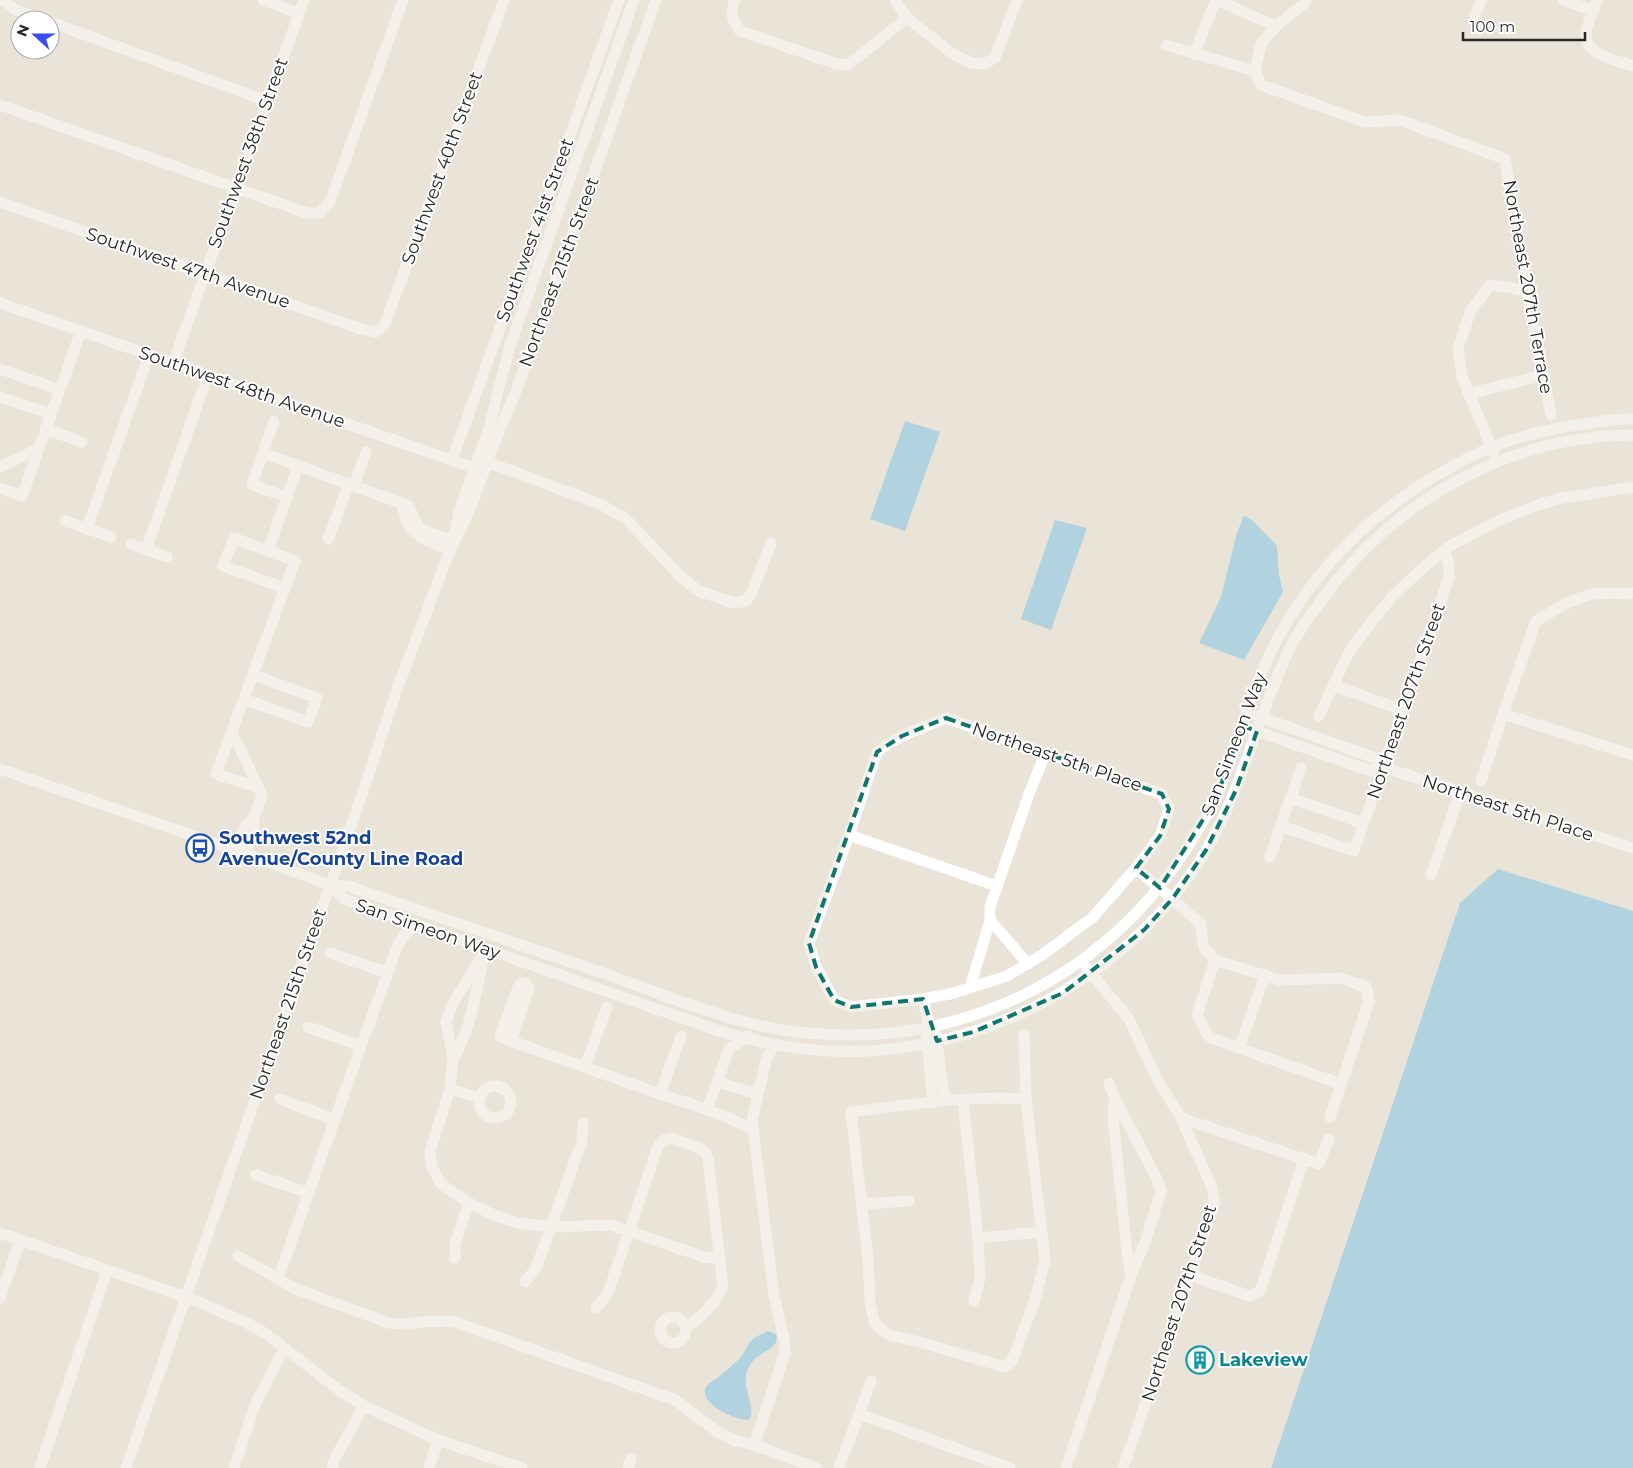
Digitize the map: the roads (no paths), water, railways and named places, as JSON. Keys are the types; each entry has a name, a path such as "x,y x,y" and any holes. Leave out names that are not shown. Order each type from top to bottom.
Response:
{"street":[{"path":"3,0 16,10"},
{"path":"262,0 299,13"},
{"name":"Southwest 38th Street","path":"173,363 304,0"},
{"path":"0,105 306,213 319,213 330,202 403,0"},
{"name":"Southwest 40th Street","path":"376,332 385,324 504,0"},
{"name":"Southwest 41st Street","path":"452,460 618,0"},
{"name":"Northeast 215th Street","path":"126,1468 396,692 452,545 468,514 512,340 634,0"},
{"name":"Northeast 215th Street","path":"481,465 515,394 656,0"},
{"path":"735,0 731,13 740,31 848,66 907,18"},
{"path":"895,0 907,18 953,54 971,62 984,64 995,58 1017,0"},
{"path":"1194,54 1216,0 1276,26"},
{"path":"1166,45 1254,71 1261,44 1276,26 1306,0"},
{"path":"1475,16 1481,0"},
{"path":"1563,0 1595,5 1586,33 1587,44 1595,53 1633,66"},
{"path":"60,26 267,101"},
{"name":"Northeast 207th Terrace","path":"1254,71 1261,85 1365,122 1400,120 1505,159 1527,292 1551,415"},
{"name":"Southwest 47th Avenue","path":"0,202 360,329 376,332"},
{"path":"533,237 546,242"},
{"path":"1498,461 1462,378 1458,348 1471,310 1490,286 1508,287 1527,292"},
{"name":"Southwest 48th Avenue","path":"0,303 452,460 481,465 592,500 625,518 683,579 699,591 734,603 746,601 752,592 771,543"},
{"path":"0,488 22,496 81,331"},
{"path":"87,528 149,354"},
{"path":"0,369 60,390"},
{"path":"146,550 208,375"},
{"path":"1468,394 1544,375"},
{"path":"0,397 51,414"},
{"name":"San Simeon Way","path":"330,886 346,885 723,1016 746,1022 761,1029 820,1034 873,1035 968,1017 1009,1002 1045,984 1081,962 1118,932 1160,888 1185,854 1216,799 1262,670 1280,634 1304,595 1329,563 1365,526 1414,488 1461,461 1491,447 1531,434 1561,427 1633,419"},
{"path":"274,421 252,485 287,497"},
{"path":"46,430 82,442"},
{"name":"San Simeon Way","path":"330,886 344,899 417,925 483,953 744,1038 776,1045 829,1051 866,1051 910,1047 973,1032 1026,1012 1063,993 1114,956 1144,930 1173,898 1206,850 1226,814 1278,674 1292,644 1307,619 1353,561 1378,535 1424,500 1457,480 1498,461 1560,443 1604,436 1633,434"},
{"path":"0,467 38,449"},
{"path":"328,539 366,452"},
{"path":"263,453 403,504 406,521 419,537 452,545"},
{"path":"268,550 298,466"},
{"path":"1319,716 1348,654 1391,598 1445,550 1492,524 1558,499 1633,487"},
{"path":"65,521 111,537"},
{"path":"259,788 216,774 232,732 295,561 234,538 223,566 285,588"},
{"path":"131,544 167,557"},
{"name":"Northeast 207th Street","path":"1281,826 1354,851 1448,577 1450,566 1445,550"},
{"path":"1482,781 1503,714 1536,621 1567,603 1591,594 1633,593"},
{"path":"244,699 308,722 317,698 253,675"},
{"path":"1332,685 1402,710"},
{"name":"Northeast 5th Place","path":"1247,712 1376,758 1383,767 1633,848"},
{"path":"1503,714 1633,754"},
{"name":"Northeast 5th Place","path":"946,718 1046,752 1162,794 1169,809 1160,836 1136,868 1092,918 1028,964 1007,976 950,994 923,999 850,1007 834,1000 816,967 810,943 849,835 876,752 902,736 946,718"},
{"name":"Northeast 5th Place","path":"1242,726 1371,771 1383,767"},
{"path":"232,732 262,795 254,817 244,828 241,852"},
{"path":"970,988 990,920 990,907 1029,794 1046,752"},
{"path":"1270,857 1301,768"},
{"path":"0,769 241,852 330,886"},
{"path":"1431,875 1460,793"},
{"path":"1290,798 1363,824"},
{"path":"849,835 998,886"},
{"path":"1136,868 1200,923 1204,948 1215,960 1280,980 1341,978 1366,987 1369,1001 1330,1117"},
{"path":"990,920 1028,964"},
{"path":"278,1279 388,973 403,935 417,925"},
{"path":"453,1059 458,1051 472,1010 483,953 489,934"},
{"path":"330,953 388,973"},
{"path":"483,953 452,1005 446,1022 453,1059 450,1088 430,1151 432,1167 441,1184 469,1203 494,1215 518,1223 551,1227 611,1225 704,1257 720,1259"},
{"path":"1215,960 1197,1014 1207,1034 1212,1038 1341,1084"},
{"name":"Northeast 207th Street","path":"1081,962 1129,1019 1156,1077 1181,1118 1211,1185 1215,1203 1123,1468"},
{"path":"1239,1048 1265,976"},
{"path":"923,999 932,1042 939,1102"},
{"path":"585,1067 607,1007"},
{"path":"308,1027 361,1046"},
{"path":"707,1110 729,1049 761,1029 767,1057"},
{"path":"724,1032 729,1049"},
{"path":"1024,1034 1026,1099 1045,1260 1035,1300 1012,1361 1005,1367 889,1335 875,1324 870,1302 868,1260 851,1112 999,1097 1026,1099"},
{"path":"660,1094 681,1036"},
{"path":"511,1041 707,1110 748,1128"},
{"path":"754,1445 785,1352 784,1338 774,1296 763,1200 748,1128 752,1120 755,1094 767,1057 776,1045"},
{"path":"717,1082 755,1094"},
{"path":"1066,1468 1131,1275 1145,1243 1161,1191 1157,1179 1109,1083"},
{"path":"450,1088 480,1098"},
{"path":"1115,1098 1113,1116 1131,1275"},
{"path":"280,1100 335,1120"},
{"path":"962,1100 978,1238 980,1278 974,1301"},
{"path":"1181,1118 1319,1164 1329,1139"},
{"path":"525,1282 536,1268 551,1227 582,1141 583,1123"},
{"path":"596,1308 608,1293 658,1146 664,1140 671,1138 706,1152 723,1286 722,1292 716,1300 692,1324 686,1326"},
{"path":"1192,1270 1198,1278 1250,1296 1260,1291 1304,1159"},
{"path":"256,1175 309,1193"},
{"path":"861,1204 909,1201"},
{"path":"455,1258 455,1244 469,1203"},
{"path":"978,1238 1041,1232"},
{"path":"0,1233 186,1297 243,1321 265,1333 339,1390 364,1406 438,1440 522,1468"},
{"path":"0,1298 20,1240"},
{"path":"238,1256 296,1288 389,1323 455,1322 675,1400 718,1432 736,1441 754,1445 816,1468"},
{"path":"40,1468 108,1270"},
{"path":"234,1468 256,1402 284,1349"},
{"path":"840,1468 871,1381"},
{"path":"332,1468 335,1458 364,1406"},
{"path":"859,1414 1010,1468"},
{"path":"429,1468 438,1440"}],"water":[{"path":"905,421 940,432 905,531 870,519"},
{"path":"1244,515 1253,521 1277,546 1279,575 1283,592 1244,660 1199,643 1221,597 1236,536"},
{"path":"1055,520 1087,528 1051,630 1021,619"},
{"path":"1498,869 1633,911 1633,1468 1271,1468 1460,903"},
{"path":"768,1331 776,1334 776,1343 759,1355 747,1371 746,1384 751,1409 749,1420 736,1418 712,1405 705,1393 706,1387 741,1357 751,1341"}],"place":[{"name":"Southwest 52nd Avenue/County Line Road","path":"200,848"},
{"name":"Lakeview","path":"1200,1360"}]}
